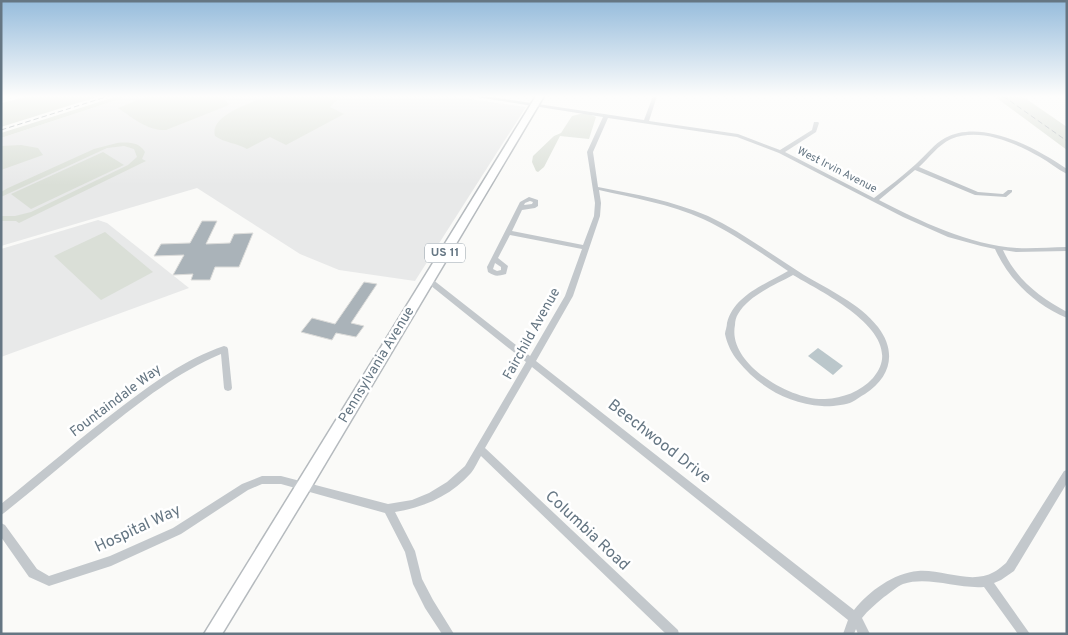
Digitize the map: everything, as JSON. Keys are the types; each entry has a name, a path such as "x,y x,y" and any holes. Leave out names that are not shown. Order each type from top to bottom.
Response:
{"main road":[{"name":"Pennsylvania Avenue","path":"212,634 429,281 522,126"}],"street":[{"name":"Fairchild Avenue","path":"388,509 409,506 440,494 468,469 481,450 569,296 597,216 596,188 590,152 602,126"},
{"name":"West Irvin Avenue","path":"670,126 732,135 781,152 936,230 998,248 1038,251 1067,249"},
{"path":"781,152 814,131 815,126"},
{"path":"875,200 915,168 948,138 970,134 992,136 1018,143 1039,152 1067,172"},
{"path":"915,168 977,194 1004,196 1010,191"},
{"path":"596,188 678,207 700,215 729,230 856,311 868,321 881,338 885,352 883,370 864,392 852,400 834,404 822,403 783,394 758,376 742,361 735,350 729,329 732,315 744,302 794,272"},
{"path":"494,259 520,208"},
{"path":"507,232 586,248"},
{"path":"998,248 1004,262 1018,282 1045,303 1067,315"},
{"name":"Beechwood Drive","path":"429,281 854,618 865,634"},
{"name":"Fountaindale Way","path":"1,510 54,468 101,426 184,368 224,349 228,388"},
{"name":"Columbia Road","path":"481,450 674,634"},
{"path":"848,634 854,618 863,607 891,585 905,578 923,577 966,583 987,582 1001,576 1010,567 1067,474"},
{"name":"Hospital Way","path":"1,528 34,573 49,581 111,561 177,531 245,487 262,480 281,480 388,509"},
{"path":"388,509 410,551 418,580 425,596 449,634"},
{"path":"987,582 1025,634"}],"shaded area":[{"path":"24,126 39,126 1,138 1,133"},
{"path":"39,126 514,126 415,281 339,270 300,254 197,188 1,246 1,138"},
{"path":"146,126 177,126 166,130"},
{"path":"216,126 322,126 286,145 270,137 247,149 215,136"},
{"path":"566,126 593,126 589,139 560,136 544,167 538,172 536,171 532,162 533,156 554,136 561,133"},
{"path":"1034,126 1067,127 1067,150"},
{"path":"117,143 129,143 140,146 145,152 142,159 146,161 19,223 16,221 1,221 1,216 15,216 31,212 128,165 137,157 134,149 124,146 107,148 1,197 1,192 8,188 94,149"},
{"path":"21,145 38,148 43,155 1,170 1,146"},
{"path":"103,152 124,165 31,209 11,194"},
{"path":"98,220 107,223 189,288 1,357 1,249"},
{"path":"105,232 153,272 101,300 54,256"},
{"path":"818,348 843,366 833,375 808,356"}],"building":[{"path":"202,221 217,221 206,244 230,243 234,234 253,233 239,267 215,267 210,280 191,280 193,274 173,275 184,255 154,256 161,244 190,243"},
{"path":"364,282 377,284 351,323 364,326 356,337 336,333 332,340 301,332 312,318 335,324"}],"railway":[{"path":"1,130 15,126"},
{"path":"1045,126 1067,141"}]}
